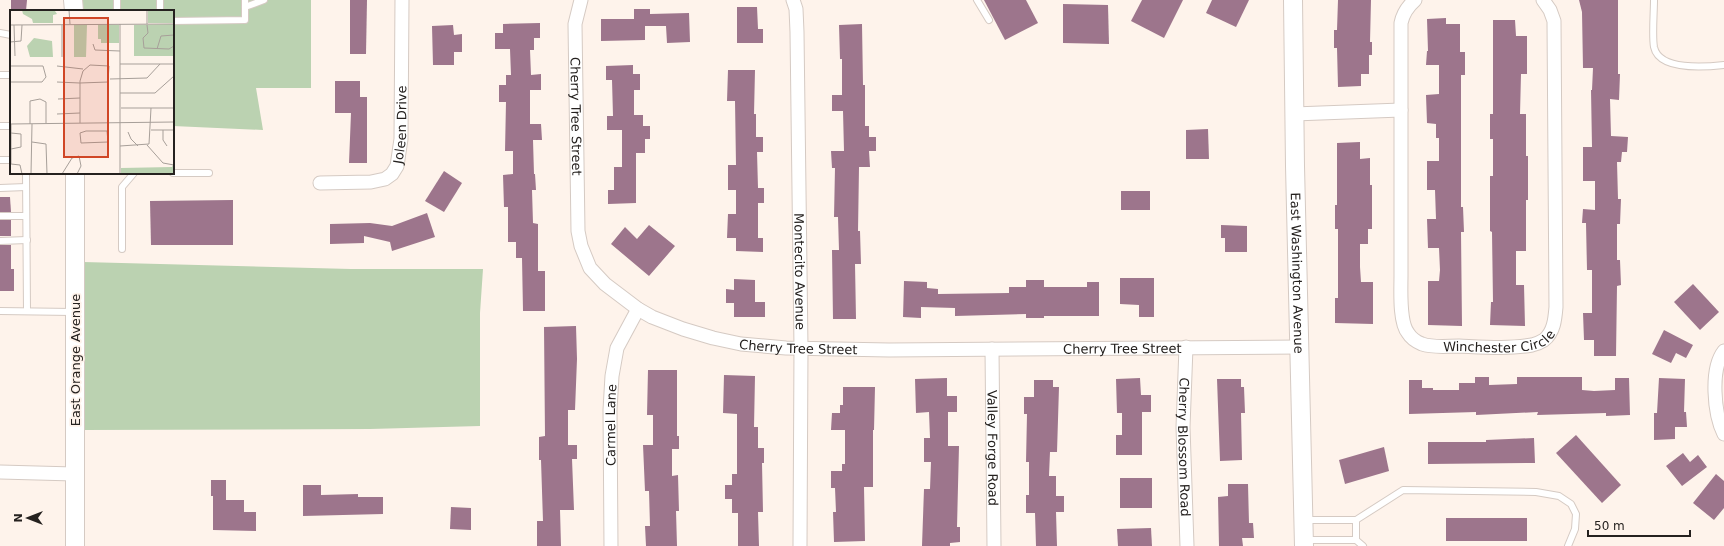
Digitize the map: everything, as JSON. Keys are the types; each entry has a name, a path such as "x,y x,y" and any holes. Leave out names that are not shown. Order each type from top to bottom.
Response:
{"street":[{"path":"73,0 74,10"},
{"name":"Joleen Drive","path":"320,183 371,182 385,179 392,174 397,166 401,139 402,0"},
{"name":"Cherry Tree Street","path":"581,0 575,24 578,231 581,246 587,262 595,274 605,284 638,309 652,317 712,338 741,344 801,348 889,350 1300,347"},
{"name":"Montecito Avenue","path":"793,0 796,9 797,32 801,348 800,546"},
{"name":"East Washington Avenue","path":"1293,0 1294,114 1304,543"},
{"name":"Winchester Circle","path":"1415,0 1408,6 1401,23 1402,304 1407,332 1414,340 1423,344 1435,346 1492,347 1533,345 1543,340 1550,334 1554,324 1556,307 1554,21 1550,10 1543,0"},
{"path":"1294,114 1401,110"},
{"name":"East Orange Avenue","path":"75,174 75,546"},
{"name":"Carmel Lane","path":"611,546 610,410 612,376 617,348 638,309"},
{"name":"Cherry Blossom Road","path":"1186,348 1183,427 1187,546"},
{"name":"Valley Forge Road","path":"992,349 994,546"},
{"path":"1724,351 1718,359 1716,367 1716,412 1724,434"},
{"path":"0,472 74,474"}],"lane":[{"path":"174,21 245,20 245,0"},
{"path":"245,7 264,0"},
{"path":"977,0 989,20"},
{"path":"1654,0 1654,47 1658,55 1673,64 1724,65"},
{"path":"0,33 10,35"},
{"path":"174,173 209,173"},
{"path":"26,174 27,311"},
{"path":"122,249 122,187 133,174"},
{"path":"0,188 26,187"},
{"path":"0,216 26,216"},
{"path":"0,241 27,240"},
{"path":"0,311 75,312"},
{"path":"1304,520 1356,520 1403,490 1536,492 1559,496 1571,504 1576,514 1575,529 1568,546"},
{"path":"1356,520 1356,540"},
{"path":"1304,543 1356,540 1363,546"}],"green space":[{"path":"81,0 311,0 311,88 256,88 263,130 174,126 174,10 81,10"},
{"path":"83,262 351,269 483,269 480,313 480,426 370,429 82,430"}],"building":[{"path":"11,0 27,0 26,10 11,10"},
{"path":"350,0 367,0 366,54 350,54"},
{"path":"984,0 1026,0 1038,23 1005,40"},
{"path":"1142,0 1183,0 1164,38 1131,21"},
{"path":"1212,0 1249,0 1236,27 1206,13"},
{"path":"1338,0 1371,0 1370,42 1372,42 1372,55 1369,55 1369,74 1361,74 1361,86 1338,87 1337,48 1334,48 1334,30 1337,30"},
{"path":"1579,0 1618,0 1618,74 1620,74 1619,100 1610,99 1611,136 1628,137 1627,152 1622,152 1621,162 1617,162 1618,199 1621,199 1620,224 1617,224 1617,260 1620,260 1621,285 1617,286 1616,356 1594,356 1594,340 1584,340 1583,313 1592,313 1592,270 1587,270 1586,223 1582,223 1583,209 1595,210 1595,181 1583,181 1583,147 1592,147 1591,90 1593,68 1583,68 1582,12"},
{"path":"1063,4 1108,5 1109,44 1063,43"},
{"path":"737,7 757,7 758,29 763,29 763,43 737,43"},
{"path":"634,9 650,9 650,14 689,13 690,42 667,43 666,26 645,26 645,40 601,41 601,19 634,19"},
{"path":"1446,18 1446,24 1460,24 1460,52 1465,52 1465,75 1461,75 1461,207 1463,207 1464,232 1461,232 1462,326 1428,325 1428,281 1439,281 1440,270 1439,248 1428,248 1427,219 1436,219 1435,190 1427,190 1427,161 1439,161 1439,138 1436,138 1436,124 1427,123 1426,95 1439,94 1439,65 1426,65 1428,51 1427,19"},
{"path":"1493,20 1515,20 1516,36 1527,36 1527,74 1521,74 1520,114 1526,114 1526,156 1528,156 1526,251 1516,251 1516,285 1524,285 1525,326 1490,325 1491,302 1493,302 1492,232 1490,231 1490,176 1493,176 1493,139 1490,139 1490,114 1493,114"},
{"path":"540,23 540,38 534,38 534,50 530,50 531,75 541,74 541,90 530,90 530,124 541,124 542,140 533,140 536,190 532,190 533,223 538,224 538,271 545,271 545,311 523,311 522,258 516,258 516,242 508,242 508,207 504,207 503,175 513,174 513,151 505,151 506,102 499,102 499,85 506,85 506,75 511,75 510,49 495,49 495,33 503,33 503,24"},
{"path":"862,24 863,85 865,85 865,126 869,126 869,137 876,137 876,151 869,151 870,167 859,167 858,231 860,231 861,264 855,264 856,319 833,319 832,250 839,250 838,217 834,217 835,168 832,168 831,151 844,151 843,111 832,111 832,95 842,95 842,59 840,59 839,25"},
{"path":"453,25 454,35 462,34 462,52 454,52 454,65 433,65 432,26"},
{"path":"633,65 633,74 640,74 640,90 634,90 634,115 643,115 643,126 650,126 650,139 645,139 645,153 636,153 636,203 608,204 608,190 614,190 614,167 622,167 622,130 607,130 607,116 613,116 612,80 606,80 606,66"},
{"path":"728,70 755,70 754,114 756,114 756,137 763,137 763,152 757,152 758,188 764,188 764,203 758,203 758,238 763,238 763,252 736,251 736,238 727,238 728,214 736,214 736,190 728,190 728,165 736,165 735,101 727,101"},
{"path":"335,81 360,81 360,97 367,97 367,163 349,163 351,113 335,113"},
{"path":"1208,129 1209,159 1186,159 1186,130"},
{"path":"1360,142 1360,159 1370,158 1370,185 1372,185 1372,229 1368,229 1368,244 1360,244 1361,282 1373,282 1373,324 1335,323 1335,298 1338,298 1338,229 1335,229 1335,205 1337,205 1337,143"},
{"path":"444,171 462,183 444,212 425,201"},
{"path":"1121,191 1150,191 1150,210 1121,210"},
{"path":"0,197 10,197 11,212 0,212"},
{"path":"233,200 233,245 151,245 150,201"},
{"path":"427,213 435,237 392,251 390,242 364,236 364,243 330,244 330,224 370,223 392,226"},
{"path":"0,220 11,220 11,236 0,236"},
{"path":"649,225 675,246 649,276 611,244 625,227 637,239"},
{"path":"1221,225 1247,226 1247,252 1225,252 1225,238 1221,238"},
{"path":"0,245 11,245 11,269 14,269 14,291 0,291"},
{"path":"1120,278 1154,278 1154,317 1139,317 1139,305 1120,304"},
{"path":"734,279 755,280 755,302 765,302 765,317 734,317 734,303 726,303 726,289 734,290"},
{"path":"1026,280 1044,280 1044,287 1087,287 1087,282 1099,282 1099,316 1044,316 1044,318 1026,318 1026,314 955,316 955,308 921,307 921,318 903,317 904,281 927,282 927,288 938,289 938,294 1009,293 1009,287 1026,287"},
{"path":"1693,284 1719,312 1700,330 1674,302"},
{"path":"576,326 577,359 575,410 568,410 568,445 577,445 577,459 572,459 574,510 560,510 561,546 537,546 537,521 543,521 539,437 545,436 544,327"},
{"path":"1664,330 1693,345 1686,358 1676,353 1671,363 1652,354"},
{"path":"648,370 677,370 677,436 679,436 679,449 672,449 672,476 678,475 679,511 676,511 677,546 646,546 645,526 650,526 649,491 645,491 643,445 653,445 653,415 647,415"},
{"path":"724,375 755,376 754,427 758,427 758,448 764,448 764,463 762,463 763,512 758,512 759,546 738,546 738,513 732,513 732,499 725,499 725,485 732,485 732,474 737,474 737,414 723,413"},
{"path":"1475,377 1489,377 1489,385 1517,384 1517,377 1582,377 1582,390 1594,391 1615,390 1615,378 1629,378 1630,415 1606,416 1606,413 1537,415 1538,412 1476,415 1476,412 1409,414 1409,380 1422,380 1422,388 1433,388 1433,390 1459,390 1459,383 1475,383"},
{"path":"947,378 947,396 957,396 957,412 948,412 948,446 959,446 957,527 960,527 960,542 950,543 950,546 922,546 924,489 930,489 931,462 924,462 924,438 930,438 929,412 916,413 915,379"},
{"path":"1140,378 1141,395 1151,395 1151,412 1142,412 1142,455 1116,455 1116,435 1122,435 1122,413 1117,413 1116,379"},
{"path":"1659,378 1685,379 1684,412 1686,412 1687,427 1675,427 1675,439 1654,440 1654,413 1657,413"},
{"path":"1217,379 1241,379 1241,387 1244,387 1245,413 1241,413 1242,460 1220,461"},
{"path":"1034,380 1053,380 1053,387 1059,387 1057,452 1050,452 1049,476 1056,476 1056,496 1064,496 1064,512 1056,512 1057,546 1036,546 1035,513 1026,513 1026,495 1029,495 1029,462 1026,462 1027,414 1024,414 1024,397 1034,397"},
{"path":"843,387 875,387 873,487 864,487 865,541 834,542 833,512 836,512 835,488 831,488 831,471 842,471 842,464 845,464 845,430 831,430 832,413 840,413 840,405 843,405"},
{"path":"1576,435 1621,485 1602,503 1556,453"},
{"path":"1534,438 1535,463 1428,464 1428,442 1486,442 1486,440"},
{"path":"1384,447 1389,471 1345,484 1339,460"},
{"path":"1683,453 1690,462 1698,455 1707,467 1682,486 1666,466"},
{"path":"1716,474 1724,481 1724,508 1714,520 1693,503"},
{"path":"1120,478 1152,478 1152,508 1120,508"},
{"path":"211,480 226,480 226,500 244,500 244,512 256,512 256,531 213,530 213,496 211,496"},
{"path":"1228,484 1248,484 1249,523 1253,523 1254,538 1242,538 1243,546 1219,546 1218,497 1228,496"},
{"path":"303,485 321,485 321,495 358,494 358,497 383,497 383,514 303,516"},
{"path":"451,507 471,508 471,530 450,529"},
{"path":"1446,518 1527,518 1527,541 1446,541"},
{"path":"1151,528 1152,546 1118,546 1117,529"}]}
